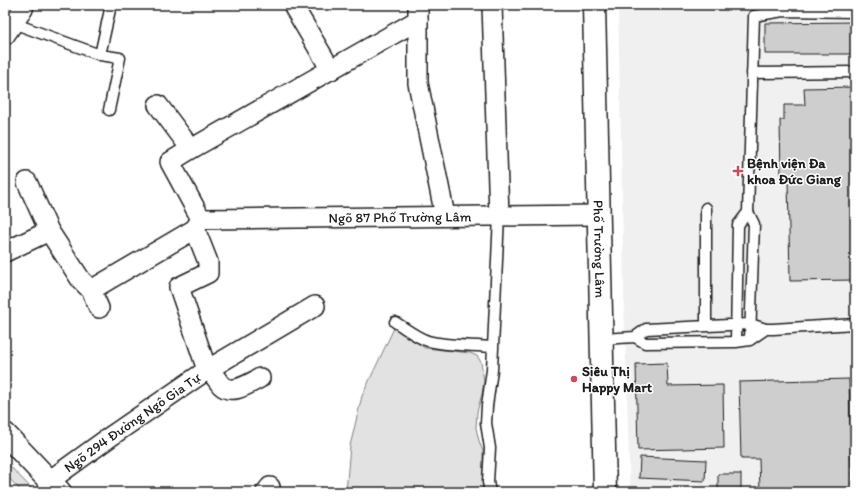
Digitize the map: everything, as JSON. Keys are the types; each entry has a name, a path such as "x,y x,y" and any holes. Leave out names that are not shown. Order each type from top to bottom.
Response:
{"main road":[{"name":"Phố Trường Lâm","path":"594,5 605,492"},
{"path":"5,434 54,486"}],"street":[{"path":"9,29 24,5"},
{"path":"295,5 295,9 331,70"},
{"path":"492,5 500,216"},
{"path":"92,290 198,224 170,162 331,70 418,12"},
{"path":"418,12 418,83 445,216"},
{"path":"158,105 191,149"},
{"path":"28,182 49,231 81,280 92,290 99,308"},
{"name":"Ngõ 87 Phố Trường Lâm","path":"198,224 445,216 599,215"},
{"name":"Ngõ 294 Đường Ngô Gia Tự","path":"54,486 114,434 208,370 179,287 208,273 208,262 198,224"},
{"path":"5,252 49,231"},
{"path":"260,378 241,387 230,389 225,388 208,370 315,306"}],"lane":[{"path":"100,55 111,5"},
{"path":"750,340 754,224 748,212 754,16 783,11 855,12"},
{"path":"9,29 100,55 120,58 108,110"},
{"path":"752,73 855,72"},
{"path":"706,208 706,326"},
{"path":"736,342 735,324 738,225 748,212"},
{"path":"490,492 488,482 490,448 486,423 486,406 492,370 500,216"},
{"path":"395,322 426,340 438,343 493,347"},
{"path":"602,339 635,337 646,329 735,324 750,324 766,329 855,324"},
{"path":"635,337 645,343 736,342 750,340 766,329"}],"shaded area":[{"name":"Bệnh viện Đa khoa Đức Giang","path":"618,5 855,5 855,492 630,492"},
{"path":"394,328 425,348 470,353 477,356 481,362 484,381 477,412 476,428 483,451 483,492 346,492 350,446 362,396"},
{"path":"5,461 35,492 22,492 5,474"}],"building":[{"path":"855,22 855,54 765,54 765,23"},
{"path":"855,87 855,280 790,281 788,179 781,179 780,120 784,120 784,105 805,105 804,88"},
{"path":"667,363 668,386 723,385 724,448 638,450 636,364"},
{"path":"849,379 852,492 760,492 759,459 741,459 739,382"},
{"path":"640,457 706,460 705,481 639,478"},
{"path":"718,474 741,474 741,492 718,492"}],"place":[{"name":"Bệnh viện Đa khoa Đức Giang","path":"738,171"},
{"name":"Siêu Thị Happy Mart","path":"574,379"}]}
